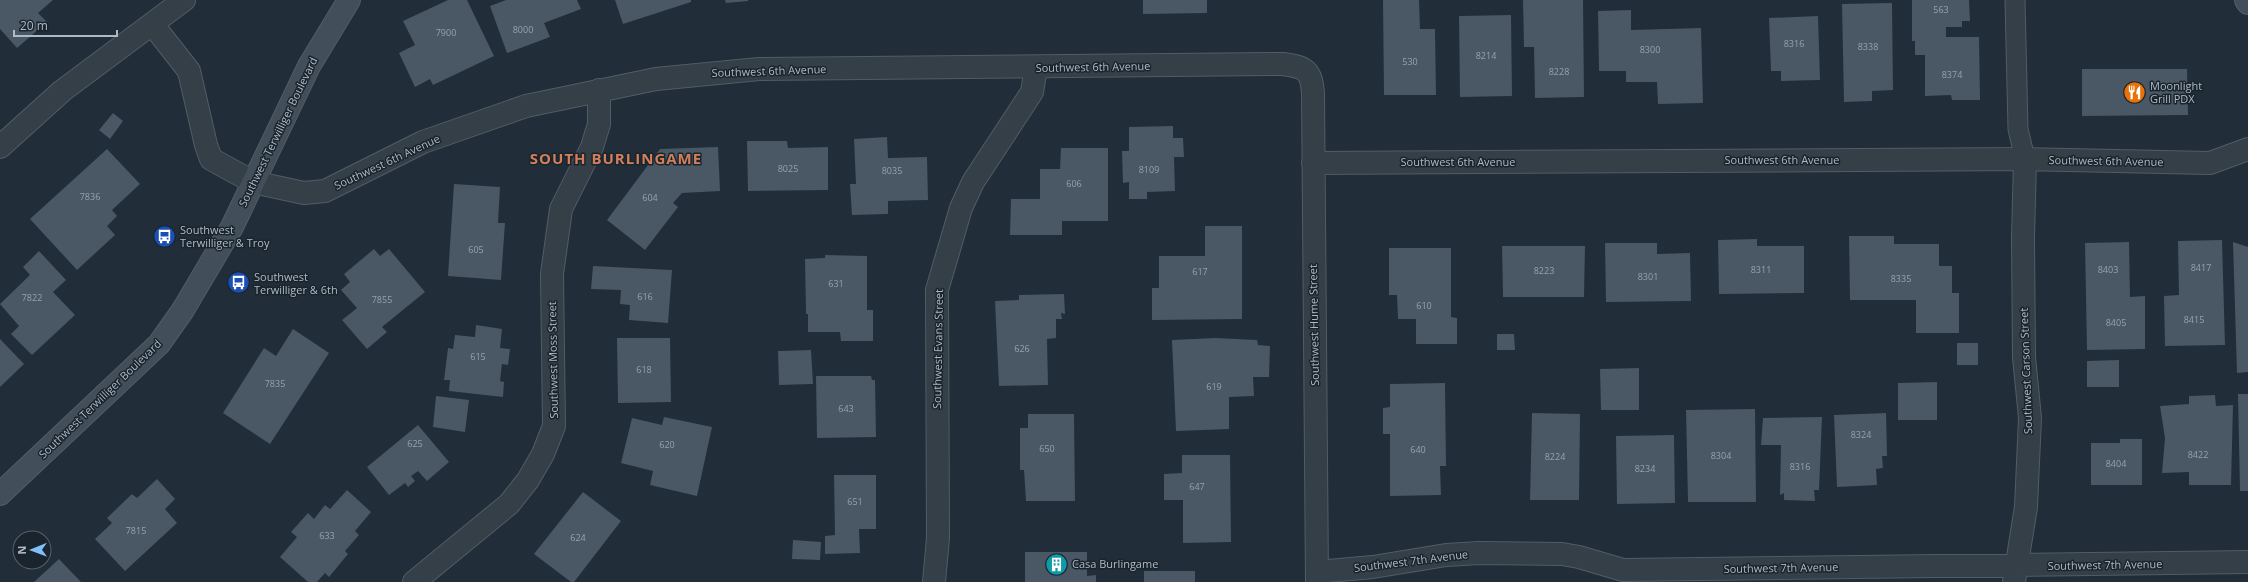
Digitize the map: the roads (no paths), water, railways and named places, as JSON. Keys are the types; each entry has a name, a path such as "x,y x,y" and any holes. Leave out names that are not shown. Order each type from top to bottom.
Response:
{"main road":[{"name":"Southwest Terwilliger Boulevard","path":"0,494 159,344 184,310 232,227 309,66 349,0"}],"street":[{"path":"0,147 62,91 184,0"},
{"name":"Southwest 6th Avenue","path":"153,24 189,71 206,145 211,158 253,182 304,193 325,192 423,142 526,106 656,79 759,69 1036,68 1283,64 1297,66 1306,70"},
{"name":"Southwest Evans Street","path":"934,582 938,538 937,290 961,208 973,182 1032,92 1036,68"},
{"name":"Southwest Hume Street","path":"1306,70 1312,79 1313,94 1317,577"},
{"name":"Southwest Moss Street","path":"414,582 509,504 528,480 543,454 554,426 552,274 561,209 592,148 599,124 599,90"},
{"name":"Southwest 6th Avenue","path":"1313,163 2025,159 2210,163 2248,149"},
{"name":"Southwest Carson Street","path":"2016,574 2026,506 2030,418 2024,357 2023,311 2025,159"},
{"name":"Southwest 7th Avenue","path":"1317,577 1373,566 1446,555 1479,553 1562,554 1579,556 1623,570 2016,574 2248,562"}],"lane":[{"path":"2015,0 2018,129 2025,159"}],"place":[{"name":"Moonlight Grill PDX","path":"2135,92"},
{"name":"Southwest Terwilliger & Troy","path":"165,236"},
{"name":"Southwest Terwilliger & 6th","path":"239,283"},
{"name":"Casa Burlingame","path":"1056,564"}],"district":[{"name":"SOUTH BURLINGAME","path":"616,159"}]}
